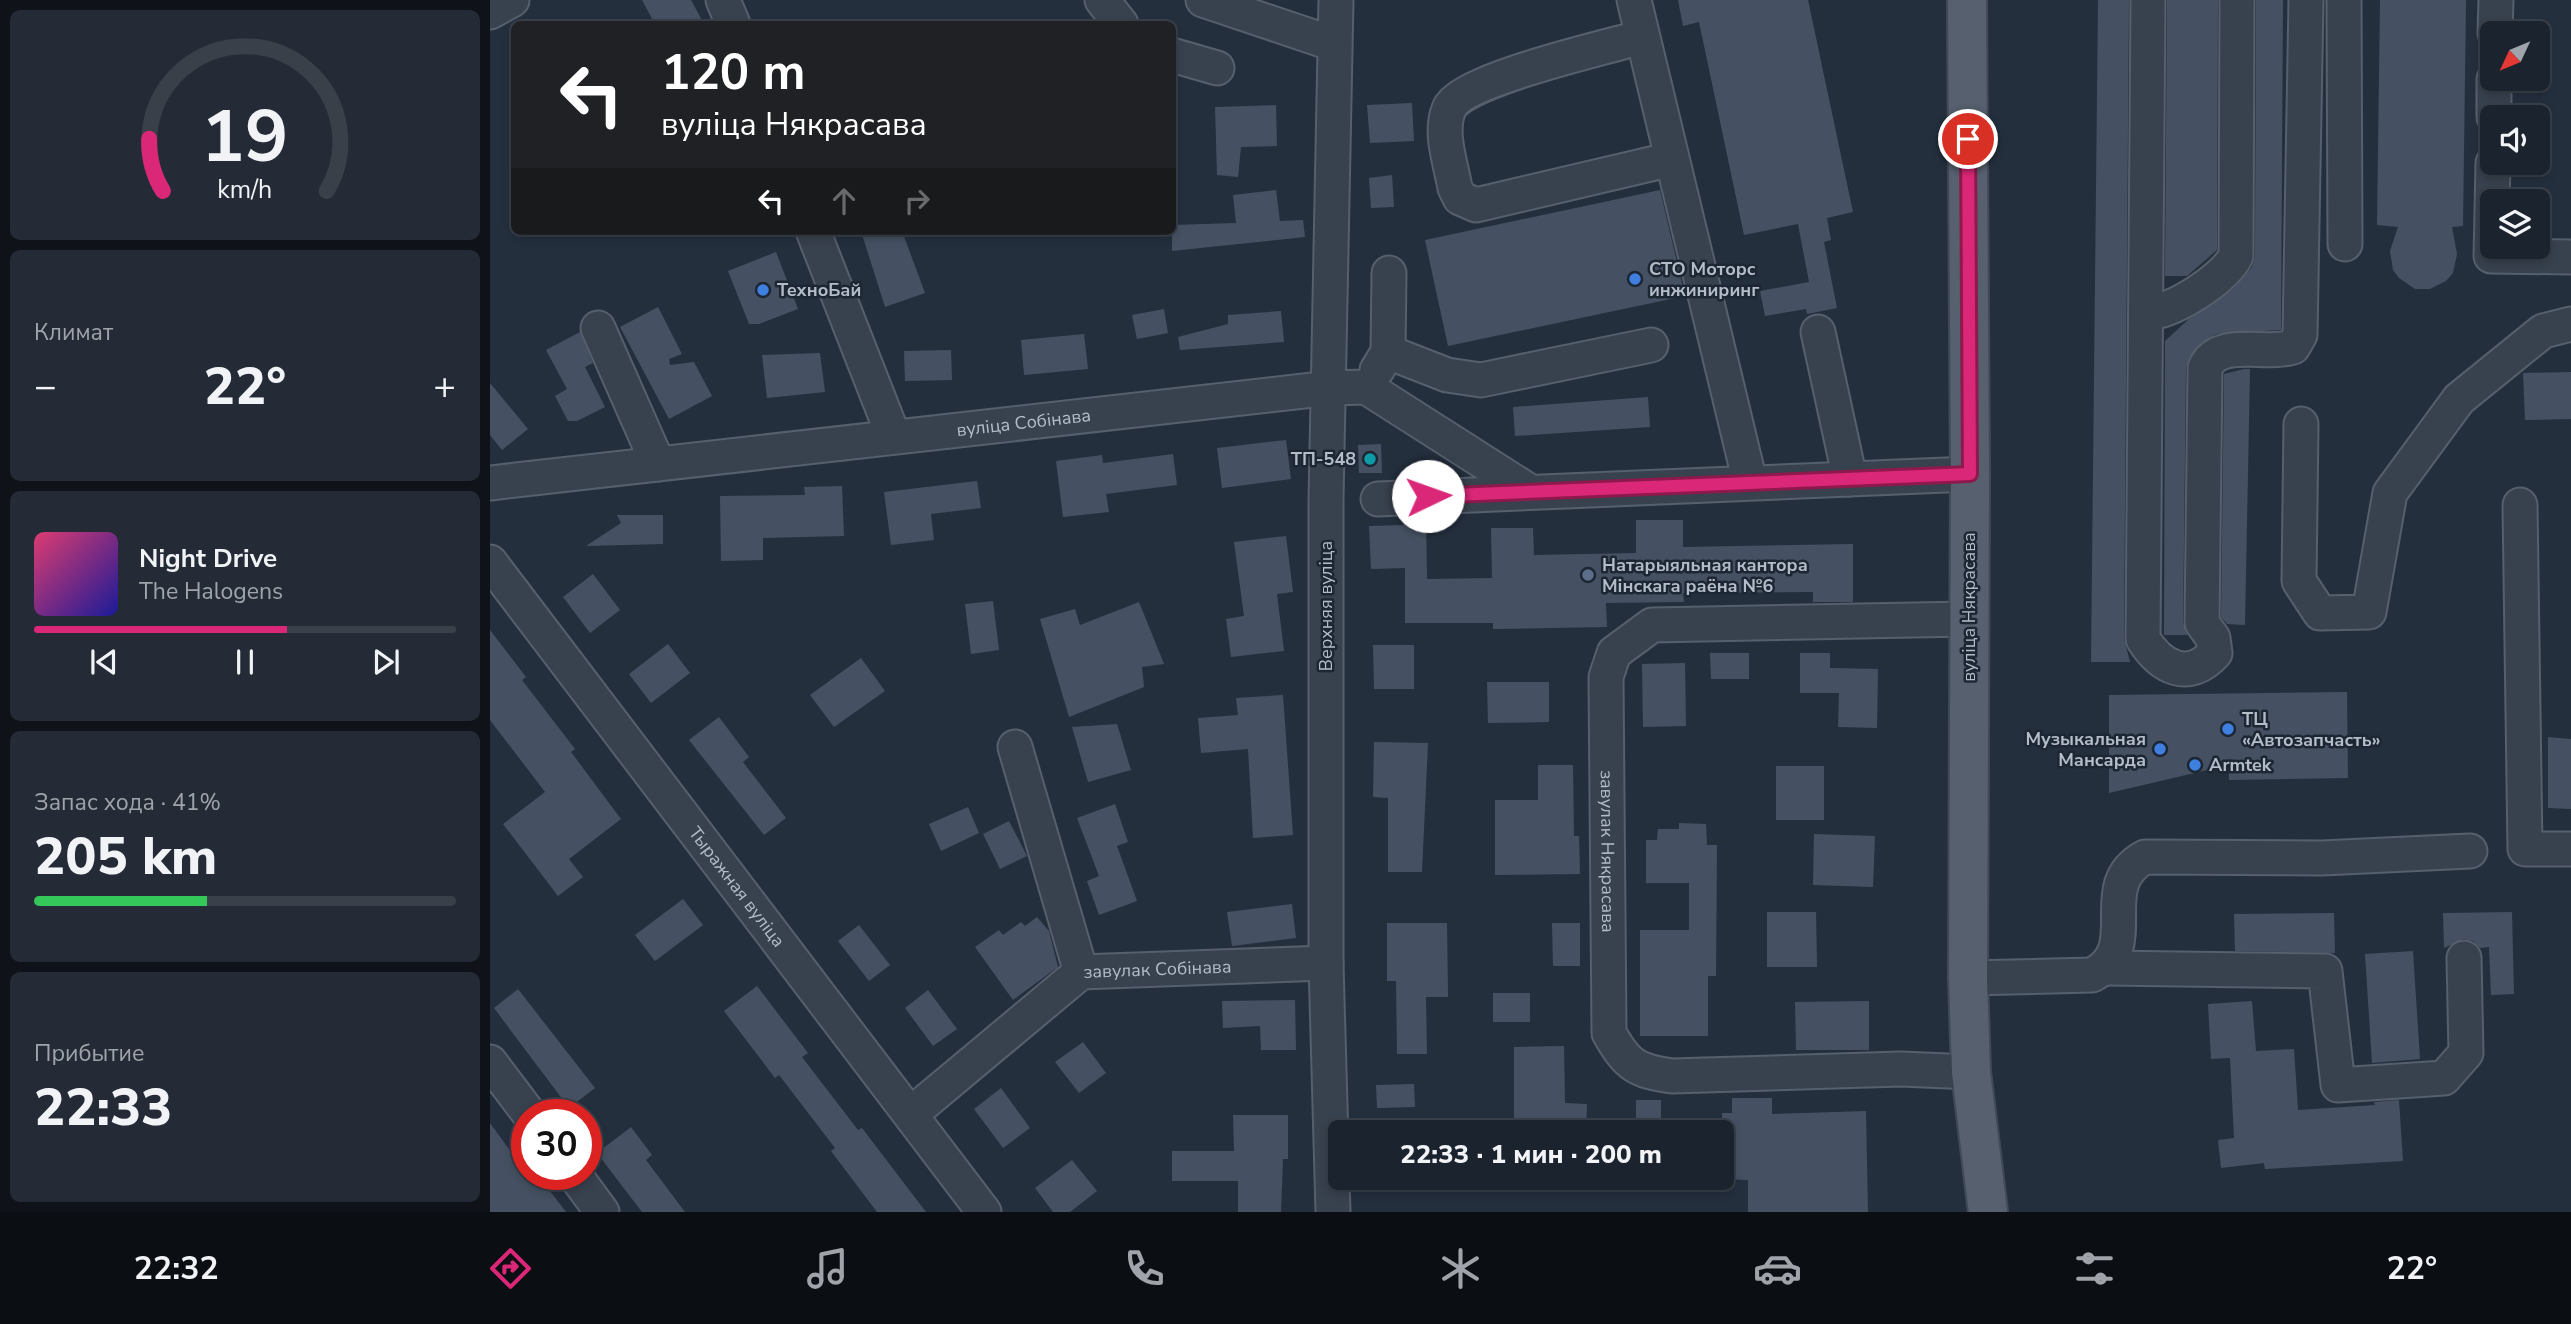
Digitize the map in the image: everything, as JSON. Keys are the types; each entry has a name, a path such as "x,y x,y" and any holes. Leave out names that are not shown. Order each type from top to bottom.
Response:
{"main road":[{"name":"вуліца Някрасава","path":"1966,0 1970,474 1968,978 1971,1072 1988,1212"}],"street":[{"path":"490,12 512,0"},
{"path":"723,0 732,21"},
{"path":"1102,0 1119,21"},
{"path":"1203,0 1334,44"},
{"name":"Верхняя вуліца","path":"1333,1212 1326,963 1326,500 1336,0"},
{"path":"1634,0 1750,482"},
{"path":"2148,0 2143,639 2153,655 2171,666 2188,670 2205,664 2215,653 2213,638 2202,623 2206,368 2210,356 2222,350 2281,351 2293,347 2300,335 2306,0"},
{"path":"2146,313 2155,313 2177,304 2220,276 2236,256 2237,0"},
{"path":"2344,0 2345,244"},
{"path":"2495,21 2496,0"},
{"path":"1642,37 1483,83 1450,105 1444,123 1455,188 1460,198 1476,205 1672,159"},
{"path":"1176,56 1217,68"},
{"path":"2493,175 2491,256 2571,257"},
{"path":"815,235 893,435"},
{"path":"1389,273 1388,352 1366,387 1529,491"},
{"path":"2301,424 2299,581 2320,613 2368,612 2390,493 2459,399 2543,331 2571,324"},
{"path":"598,328 658,464"},
{"path":"1818,332 1850,479"},
{"path":"1388,352 1447,376 1481,380 1651,345"},
{"name":"вуліца Собінава","path":"490,483 893,435 1330,388 1366,387"},
{"path":"1378,499 1970,474"},
{"path":"2520,505 2525,849 2571,849"},
{"name":"Тыражная вуліца","path":"490,562 984,1212"},
{"name":"завулак Някрасава","path":"1969,619 1652,625 1632,636 1614,653 1605,677 1609,1033 1624,1059 1647,1072 1672,1076 1901,1069 1971,1072"},
{"path":"1015,747 1080,972"},
{"path":"2107,968 2116,953 2120,880 2129,865 2144,857 2322,858 2470,851"},
{"path":"1968,978 2092,975 2107,968 2325,971 2338,1085 2444,1078 2466,1053 2464,958"},
{"name":"завулак Собінава","path":"911,1114 1080,972 1326,963"},
{"path":"490,1062 518,1099"},
{"path":"586,1190 602,1212"}],"building":[{"path":"642,0 691,0 702,21 653,21"},
{"path":"1678,0 1808,0 1853,212 1827,218 1831,240 1824,242 1837,308 1807,314 1806,309 1765,316 1760,291 1809,282 1798,224 1744,235 1699,22 1683,26"},
{"path":"2098,0 2129,0 2124,639 2130,662 2091,662"},
{"path":"2167,0 2218,0 2217,250 2187,276 2165,276"},
{"path":"2256,0 2283,0 2281,330 2216,334 2201,343 2189,358 2186,368 2183,623 2187,635 2164,635 2165,341 2189,319 2234,288 2252,267 2255,257"},
{"path":"2380,0 2466,0 2463,226 2452,227 2457,254 2453,273 2446,281 2430,289 2415,289 2399,278 2393,270 2390,251 2398,227 2377,225"},
{"path":"1412,103 1414,141 1370,143 1367,105"},
{"path":"1276,105 1277,146 1241,147 1238,177 1217,175 1215,107"},
{"path":"1392,175 1394,207 1371,208 1369,178"},
{"path":"1276,190 1280,221 1303,220 1305,237 1172,251 1172,235 1176,235 1176,225 1236,223 1233,195"},
{"path":"1660,190 1685,296 1448,346 1425,240"},
{"path":"862,235 903,235 925,293 885,307"},
{"name":"ТехноБай","path":"776,252 798,309 759,324 749,324 728,271"},
{"path":"658,307 682,354 669,359 670,365 694,362 712,396 669,419 620,327"},
{"path":"1164,309 1168,333 1137,339 1132,315"},
{"path":"1281,311 1284,342 1180,350 1178,337 1228,324 1228,315"},
{"path":"580,332 593,363 585,367 605,407 577,421 568,421 555,396 567,389 546,350"},
{"path":"1084,334 1088,369 1024,375 1021,340"},
{"path":"951,350 952,380 905,381 904,351"},
{"path":"820,353 825,392 767,398 762,355"},
{"path":"2250,369 2245,625 2227,624 2221,617 2224,374"},
{"path":"2571,372 2571,419 2525,420 2523,373"},
{"path":"490,383 528,429 502,450 490,435"},
{"path":"1648,397 1650,427 1515,436 1513,407"},
{"path":"1286,440 1291,479 1222,488 1217,448"},
{"name":"ТП-548","path":"1381,444 1382,473 1359,473 1358,445"},
{"path":"1173,454 1177,485 1106,494 1109,512 1063,517 1056,461 1102,455 1103,463"},
{"path":"977,481 981,508 931,514 934,540 891,545 884,492"},
{"path":"842,486 844,536 763,538 763,560 721,561 720,496 805,495 804,487"},
{"path":"617,515 663,515 663,544 586,546 621,523"},
{"path":"1426,516 1427,579 1492,578 1491,528 1533,528 1534,555 1636,553 1636,520 1683,520 1683,547 1853,544 1853,602 1813,602 1813,592 1683,593 1684,602 1606,603 1607,627 1493,629 1493,623 1405,623 1405,568 1371,569 1369,526 1404,525 1404,517"},
{"path":"1286,536 1293,592 1277,594 1284,651 1231,657 1226,619 1244,616 1234,542"},
{"path":"593,574 620,610 590,633 563,597"},
{"path":"993,601 999,650 971,654 965,604"},
{"path":"1139,602 1164,664 1142,667 1144,687 1069,717 1040,619 1075,609 1080,625"},
{"path":"490,630 526,677 522,680 575,749 571,752 621,819 569,859 583,877 558,896 503,824 545,792 490,720"},
{"path":"668,644 690,673 651,703 629,674"},
{"path":"1373,645 1414,645 1414,689 1374,689"},
{"path":"1710,653 1749,653 1749,679 1711,679"},
{"path":"1800,653 1830,653 1830,668 1878,669 1877,728 1838,727 1839,693 1800,693"},
{"path":"861,658 885,691 834,727 810,695"},
{"path":"1685,663 1686,726 1643,727 1642,664"},
{"path":"1487,682 1549,682 1549,722 1488,723"},
{"name":"ТЦ «Автозапчасть»","path":"2347,692 2348,778 2229,780 2229,765 2109,793 2109,695"},
{"path":"1283,695 1293,835 1253,838 1248,749 1201,753 1198,718 1238,715 1236,698"},
{"path":"719,717 749,757 743,762 786,818 764,835 689,740"},
{"path":"1117,724 1131,770 1088,782 1072,727"},
{"path":"2548,737 2571,739 2571,809 2548,808"},
{"path":"1374,742 1428,743 1422,872 1388,872 1388,798 1373,797"},
{"path":"1538,765 1573,765 1574,836 1579,836 1580,874 1495,875 1495,800 1538,800"},
{"path":"1776,766 1824,766 1824,820 1776,820"},
{"path":"1115,804 1128,842 1117,846 1137,901 1099,915 1087,881 1099,876 1077,818"},
{"path":"968,807 979,833 941,851 929,824"},
{"path":"1009,821 1027,856 1000,869 983,834"},
{"path":"1679,823 1706,824 1707,845 1717,845 1716,976 1708,976 1708,1036 1640,1036 1640,930 1689,930 1689,883 1646,883 1646,840 1657,840 1658,829 1679,829"},
{"path":"1814,834 1875,836 1873,887 1813,885"},
{"path":"683,899 703,925 655,961 635,935"},
{"path":"1292,904 1296,938 1232,946 1227,912"},
{"path":"1767,912 1816,912 1817,967 1767,967"},
{"path":"2512,912 2514,994 2491,995 2489,947 2480,948 2473,941 2463,939 2444,948 2443,913"},
{"path":"2334,913 2335,953 2235,951 2234,914"},
{"path":"1037,917 1049,931 1058,967 1013,1000 975,947 999,930 1003,935 1021,922 1025,926"},
{"path":"1387,923 1447,923 1448,997 1426,997 1427,1054 1397,1054 1396,981 1387,981"},
{"path":"1552,923 1580,923 1580,966 1553,966"},
{"path":"859,925 890,965 869,981 838,941"},
{"path":"2413,951 2420,1059 2372,1063 2365,954"},
{"path":"757,986 808,1053 802,1057 858,1130 862,1128 926,1212 877,1212 831,1151 835,1148 779,1075 775,1078 724,1011"},
{"path":"518,989 595,1088 581,1099 562,1099 494,1008"},
{"path":"928,990 957,1029 933,1046 905,1008"},
{"path":"1493,993 1530,993 1530,1022 1493,1022"},
{"path":"1295,1000 1296,1050 1261,1050 1260,1026 1223,1028 1222,1001"},
{"path":"1869,1001 1869,1050 1796,1050 1795,1002"},
{"path":"2252,1001 2256,1051 2294,1049 2298,1110 2375,1105 2374,1102 2399,1100 2403,1161 2265,1169 2264,1163 2221,1168 2218,1140 2234,1138 2230,1058 2211,1059 2208,1004"},
{"path":"1083,1042 1106,1073 1079,1093 1055,1062"},
{"path":"1564,1046 1565,1103 1587,1104 1586,1120 1514,1120 1514,1047"},
{"path":"1414,1084 1415,1107 1377,1108 1376,1085"},
{"path":"1001,1088 1030,1128 1003,1148 974,1109"},
{"path":"1732,1098 1772,1098 1772,1114 1866,1111 1868,1212 1748,1212 1748,1180 1734,1179 1734,1120 1722,1120 1722,1113 1732,1113"},
{"path":"1636,1100 1661,1100 1661,1120 1636,1120"},
{"path":"1233,1115 1288,1115 1288,1159 1283,1159 1281,1212 1238,1212 1238,1181 1172,1181 1172,1151 1234,1151"},
{"path":"490,1123 511,1152 511,1190 549,1190 566,1212 490,1212"},
{"path":"631,1127 652,1155 646,1160 685,1212 642,1212 602,1160 602,1149"},
{"path":"1072,1160 1097,1191 1070,1212 1053,1212 1035,1188"}],"place":[{"name":"СТО Моторс инжиниринг","path":"1635,279"},
{"name":"ТехноБай","path":"763,290"},
{"name":"ТП-548","path":"1370,459"},
{"name":"Натарыяльная кантора Мінскага раёна №6","path":"1588,575"},
{"name":"ТЦ «Автозапчасть»","path":"2228,729"},
{"name":"Музыкальная Мансарда","path":"2160,749"},
{"name":"Armtek","path":"2195,765"}],"route":[{"path":"1428,496 1970,474 1968,139"}]}
